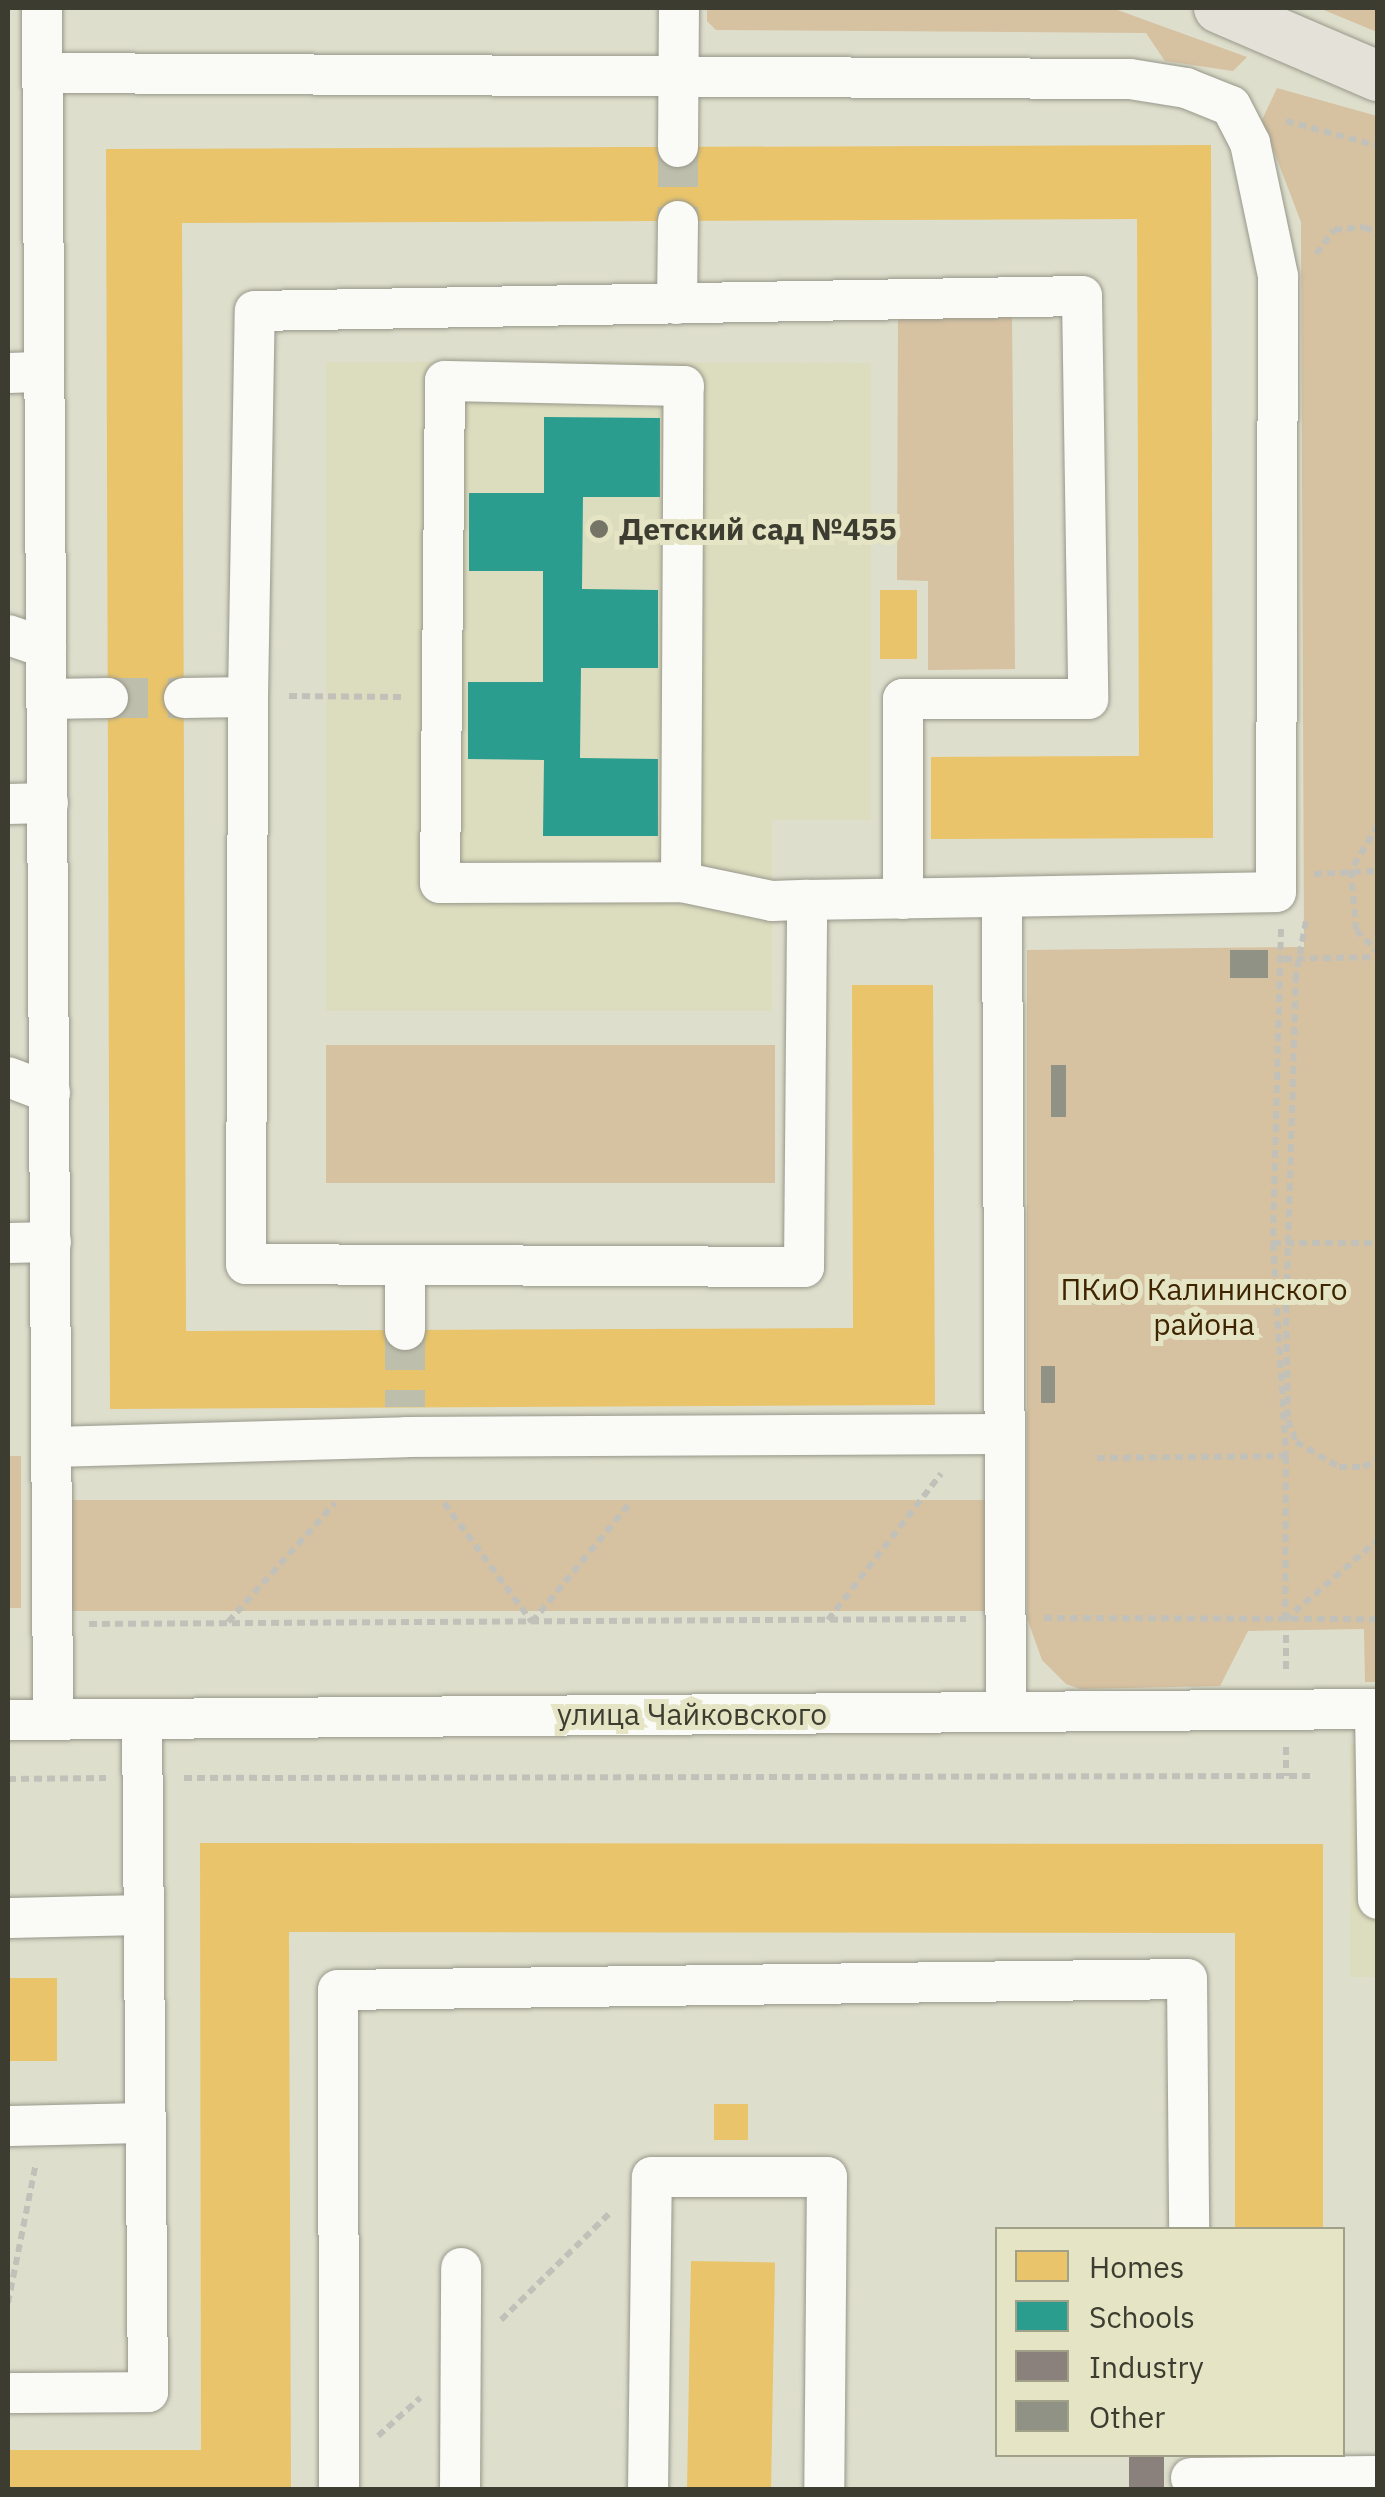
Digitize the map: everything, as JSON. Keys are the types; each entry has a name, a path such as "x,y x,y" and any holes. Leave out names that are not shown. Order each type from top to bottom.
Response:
{"main road":[{"path":"1219,8 1378,76"}],"street":[{"path":"42,8 43,72 26,202 26,373 46,648 53,1720"},
{"path":"678,147 679,8"},
{"path":"43,72 1130,79 1186,88 1230,106 1250,144 1278,276 1276,883 1002,897 772,901 681,882 440,882 445,381 684,386 681,882"},
{"path":"677,304 678,221"},
{"path":"807,900 804,1267 246,1264 248,697 255,311 1082,296 1088,699 903,698 904,898"},
{"path":"8,635 46,648"},
{"path":"184,698 248,697"},
{"path":"47,698 108,698"},
{"path":"8,804 48,802"},
{"path":"1002,897 988,1434 1004,1619 1006,1712"},
{"path":"8,1076 50,1093"},
{"path":"8,1243 50,1242"},
{"path":"405,1265 405,1330"},
{"path":"53,1447 405,1422 988,1434"},
{"path":"1376,1709 1378,1899"},
{"name":"улица Чайковского","path":"8,1720 1376,1709"},
{"path":"8,2393 148,2392 142,1718"},
{"path":"8,1918 144,1915"},
{"path":"340,2490 338,1990 1188,1980 1189,2227"},
{"path":"26,2126 145,2123"},
{"path":"648,2490 652,2177 827,2177 824,2490"},
{"path":"460,2490 461,2268"},
{"path":"1191,2474 1378,2476"}],"path":[{"path":"1230,106 1378,146"},
{"path":"326,696 442,697"},
{"path":"1378,825 1351,870 1356,930 1378,954"},
{"path":"1285,1620 1286,1456 1273,1243 1284,960 1276,883 1351,870 1378,871"},
{"path":"1284,960 1378,954"},
{"path":"1273,1243 1378,1243"},
{"path":"828,1620 988,1434"},
{"path":"1296,1442 1339,1467 1363,1467 1378,1459"},
{"path":"1097,1458 1286,1456"},
{"path":"444,1502 532,1622"},
{"path":"532,1622 631,1502"},
{"path":"227,1623 334,1503"},
{"path":"1285,1620 1378,1540"},
{"path":"53,1624 1378,1619"},
{"path":"8,1778 1312,1776"},
{"path":"8,2304 26,2126"}],"shaded area":[{"name":"Детский сад №455","path":"326,362 871,363 871,820 772,820 772,1011 326,1011"},
{"path":"1350,1744 1377,1744 1377,1977 1350,1977"}],"green space":[{"path":"707,8 1112,8 1247,57 1233,71 1165,61 1146,33 716,30 707,21"},
{"path":"1319,8 1377,8 1377,32"},
{"name":"ПКиО Калининского района","path":"1277,88 1377,116 1377,1682 1365,1682 1364,1629 1248,1631 1220,1686 1080,1689 1066,1684 1042,1660 1027,1618 1027,950 1304,947 1301,222 1262,120"},
{"path":"1012,313 1015,669 928,670 928,581 897,580 898,314"},
{"path":"326,1045 775,1045 775,1183 326,1183"},
{"path":"8,1456 21,1456 21,1608 8,1608"},
{"path":"71,1500 990,1500 990,1611 71,1611"}],"building: Homes":[{"path":"1211,145 1213,838 931,839 931,757 1139,756 1137,219 182,223 186,1331 853,1328 852,985 933,985 935,1405 110,1409 106,149"},
{"path":"880,590 917,590 917,659 880,659"},
{"path":"200,1843 1323,1844 1323,2227 1235,2227 1235,1933 289,1932 291,2490 8,2490 8,2450 201,2450"},
{"path":"8,1978 57,1978 57,2061 8,2061"},
{"path":"714,2104 748,2104 748,2140 714,2140"},
{"path":"691,2261 775,2262 771,2490 687,2490"}],"building: Schools":[{"path":"544,417 660,418 660,497 583,497 582,589 658,590 658,668 581,668 580,758 658,759 658,836 543,836 544,760 468,759 468,682 543,682 543,571 469,571 469,493 544,493"}],"building: Industry":[{"path":"1129,2457 1164,2457 1164,2490 1129,2490"}],"building: Other":[{"path":"1230,950 1268,950 1268,978 1230,978"},
{"path":"1051,1065 1066,1065 1066,1117 1051,1117"},
{"path":"1041,1366 1055,1366 1055,1403 1041,1403"}],"tunnel":[{"path":"678,147 678,221"},
{"path":"108,698 184,698"},
{"path":"405,1330 405,1407"}],"place":[{"name":"Детский сад №455","path":"599,529"}]}
